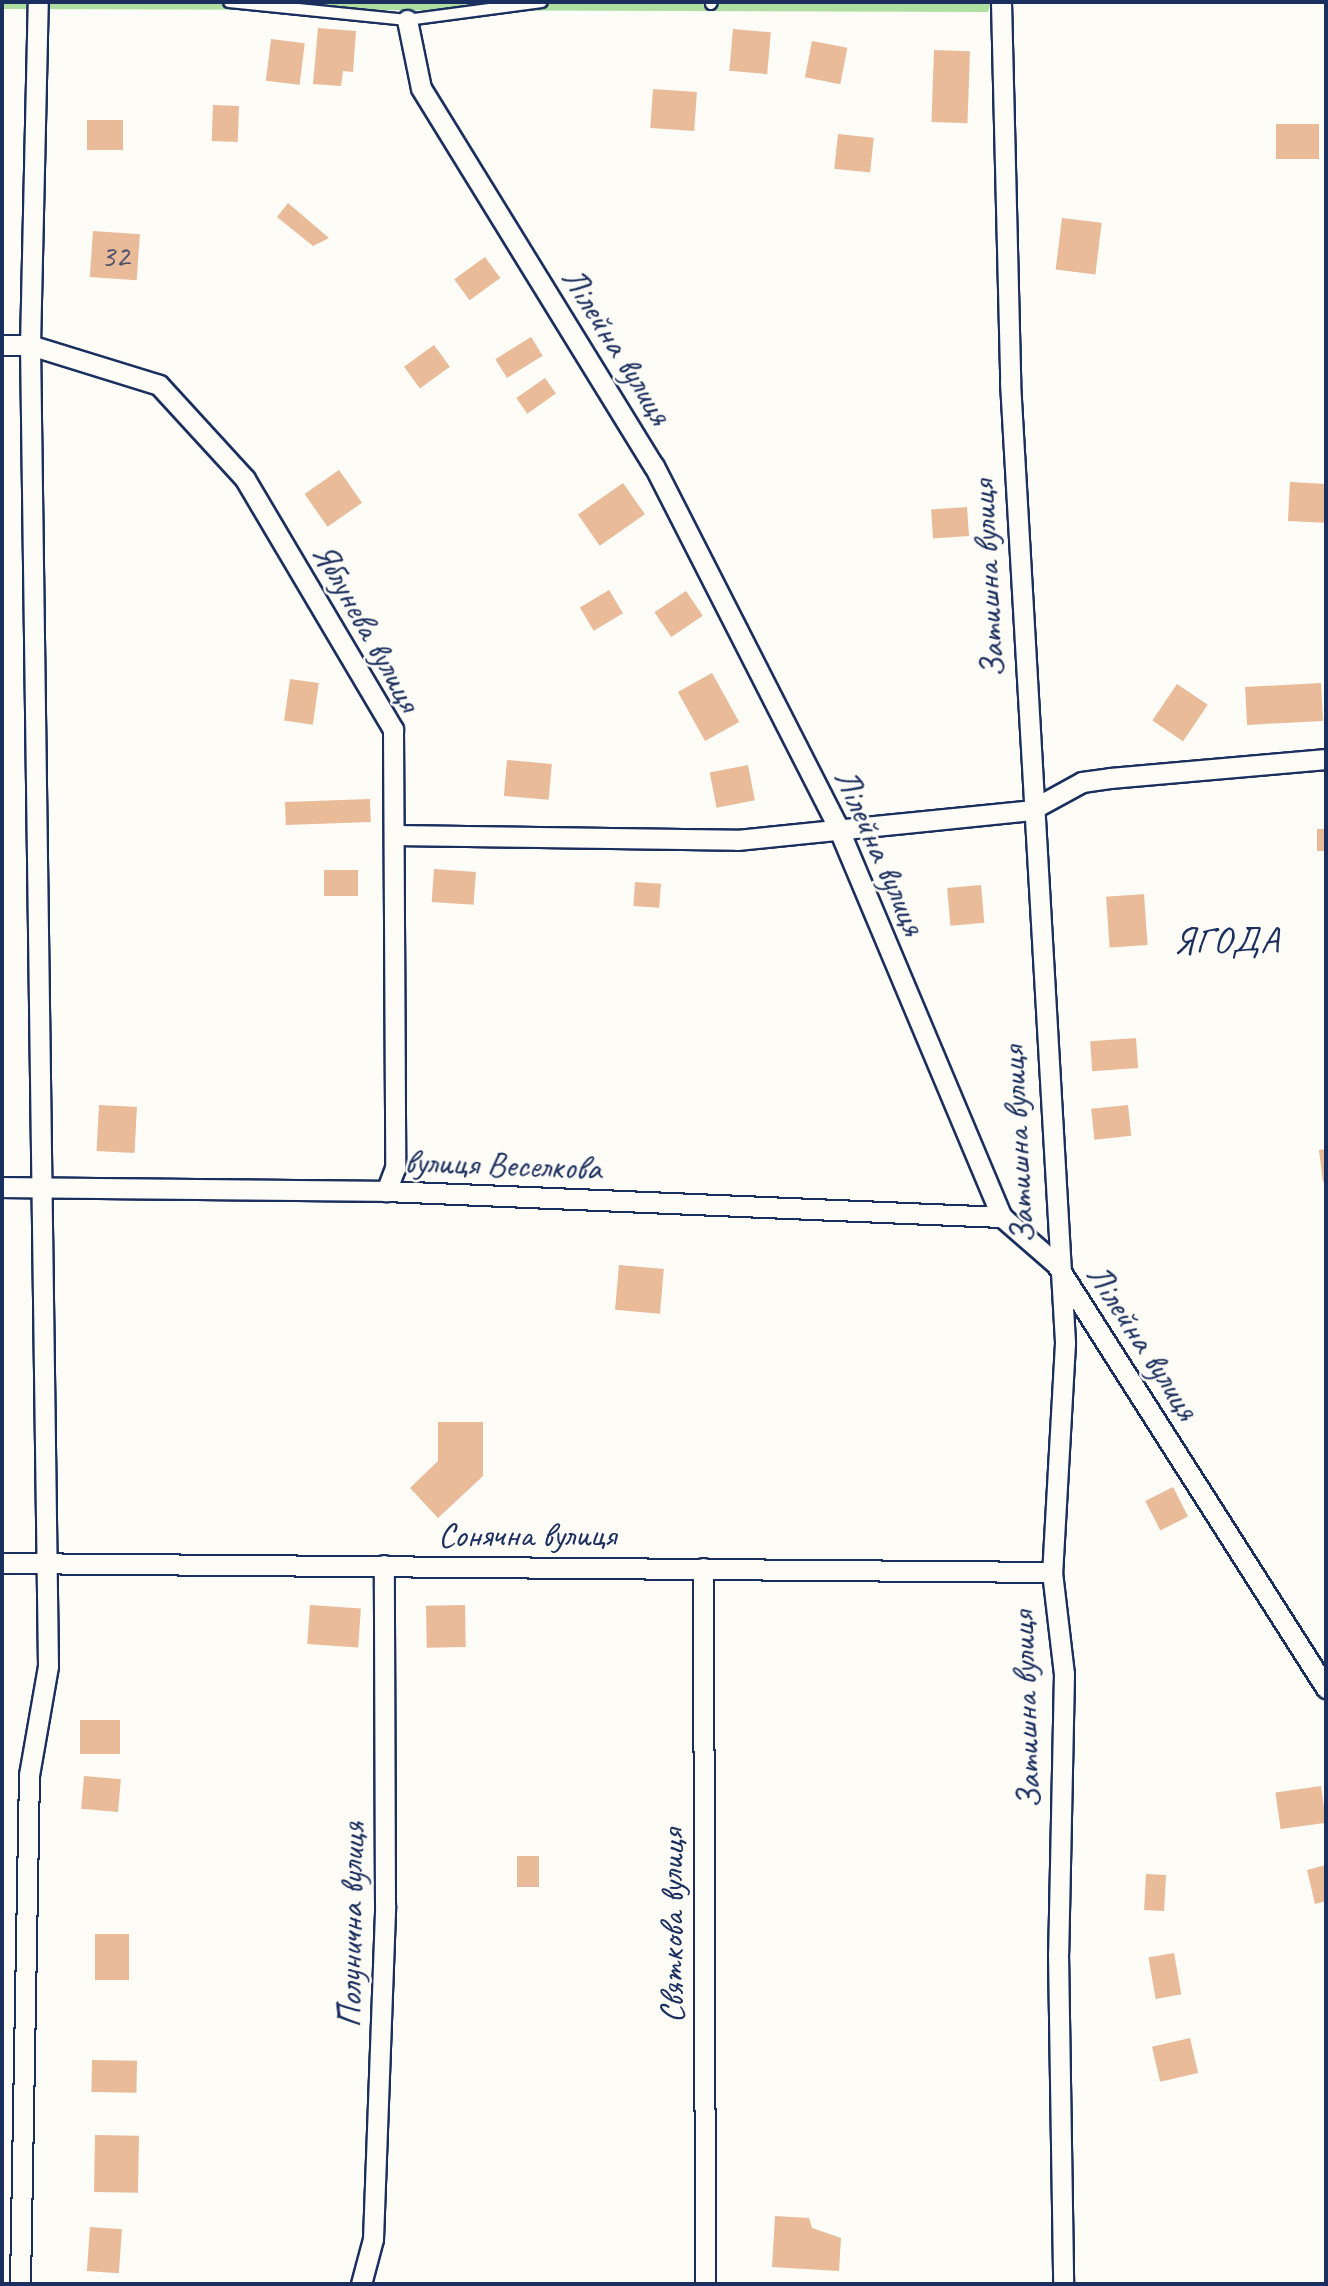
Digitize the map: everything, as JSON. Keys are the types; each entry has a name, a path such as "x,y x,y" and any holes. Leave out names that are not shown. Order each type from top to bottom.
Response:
{"street":[{"path":"20,2284 29,1775 48,1666 43,1563 45,1187 30,345 38,2"},
{"name":"Затишна вулиця","path":"1001,2 1010,382 1056,1264 1065,1343 1052,1572 1064,1674 1058,1953 1063,2284"},
{"name":"Лілейна вулиця","path":"407,20 421,88 654,466 837,825 1002,1217 1056,1264 1326,1688"},
{"name":"Яблунева вулиця","path":"2,345 30,345 159,385 245,479 393,729 395,1168 386,1191"},
{"path":"394,835 737,840 837,825 1031,810 1082,782 1326,759"},
{"name":"вулиця Веселкова","path":"2,1187 386,1191 1002,1217"},
{"name":"Сонячна вулиця","path":"2,1563 1052,1572"},
{"name":"Полунична вулиця","path":"361,2284 373,2239 384,1933 384,1565"},
{"name":"Святкова вулиця","path":"703,1568 705,2284"}],"lane":[{"path":"229,2 407,20 542,2"}],"green space":[{"path":"2,2 991,2 988,12 2,9"}],"building":[{"path":"318,28 356,31 353,72 343,71 341,86 313,84"},
{"path":"733,29 771,32 767,74 729,71"},
{"path":"271,39 305,43 300,85 266,81"},
{"path":"812,41 847,48 840,84 805,77"},
{"path":"934,50 970,51 967,123 931,122"},
{"path":"653,89 697,92 694,131 650,128"},
{"path":"213,105 239,106 238,142 212,141"},
{"path":"87,120 123,120 123,150 87,150"},
{"path":"1276,124 1319,124 1319,159 1276,159"},
{"path":"838,134 874,138 870,173 834,169"},
{"path":"288,203 329,238 313,246 277,217"},
{"path":"1062,218 1102,223 1095,274 1056,270"},
{"path":"93,231 140,234 137,280 90,277"},
{"path":"485,257 500,278 470,300 454,279"},
{"path":"531,337 543,356 507,378 495,359"},
{"path":"434,345 450,367 420,389 404,367"},
{"path":"545,378 556,394 527,414 516,398"},
{"path":"339,470 362,503 328,527 305,494"},
{"path":"1290,482 1326,484 1324,523 1288,521"},
{"path":"623,483 645,514 600,546 578,515"},
{"path":"967,507 969,536 933,538 931,510"},
{"path":"609,590 623,613 594,631 580,608"},
{"path":"686,591 703,616 671,637 654,612"},
{"path":"712,673 739,722 705,741 678,692"},
{"path":"290,679 319,683 313,725 284,721"},
{"path":"1321,683 1323,721 1247,725 1245,687"},
{"path":"1177,684 1208,705 1183,741 1152,720"},
{"path":"507,760 552,764 549,800 504,796"},
{"path":"748,765 755,800 717,808 710,772"},
{"path":"370,799 371,822 286,825 285,802"},
{"path":"1317,829 1326,829 1326,851 1317,851"},
{"path":"434,869 476,872 474,905 432,902"},
{"path":"324,870 358,870 358,896 324,896"},
{"path":"635,882 661,884 659,908 633,906"},
{"path":"981,885 984,923 950,926 947,888"},
{"path":"1144,894 1148,945 1110,948 1106,897"},
{"path":"1136,1038 1138,1068 1092,1071 1090,1041"},
{"path":"99,1105 137,1107 135,1153 97,1151"},
{"path":"1128,1105 1131,1136 1094,1140 1091,1109"},
{"path":"1326,1149 1326,1182 1323,1182 1319,1150"},
{"path":"619,1265 664,1269 660,1314 615,1310"},
{"path":"438,1422 483,1422 483,1476 438,1518 410,1488 438,1461"},
{"path":"1173,1487 1188,1516 1160,1530 1145,1501"},
{"path":"310,1605 361,1609 358,1647 307,1644"},
{"path":"465,1605 466,1647 427,1648 426,1606"},
{"path":"80,1720 120,1720 120,1754 80,1754"},
{"path":"84,1776 121,1779 118,1812 81,1809"},
{"path":"1321,1786 1326,1823 1281,1829 1275,1792"},
{"path":"517,1856 539,1856 539,1887 517,1887"},
{"path":"1326,1865 1326,1901 1315,1904 1307,1870"},
{"path":"1146,1874 1166,1875 1164,1911 1144,1910"},
{"path":"95,1934 129,1934 129,1980 95,1980"},
{"path":"1174,1953 1181,1994 1156,1999 1148,1958"},
{"path":"1190,2038 1198,2073 1160,2082 1152,2047"},
{"path":"92,2060 137,2061 136,2093 91,2092"},
{"path":"95,2135 139,2136 138,2193 94,2192"},
{"path":"775,2216 809,2218 812,2228 841,2238 839,2271 772,2267"},
{"path":"90,2227 122,2229 119,2273 87,2271"}],"district":[{"name":"ЯГОДА","path":"1227,940"}]}
